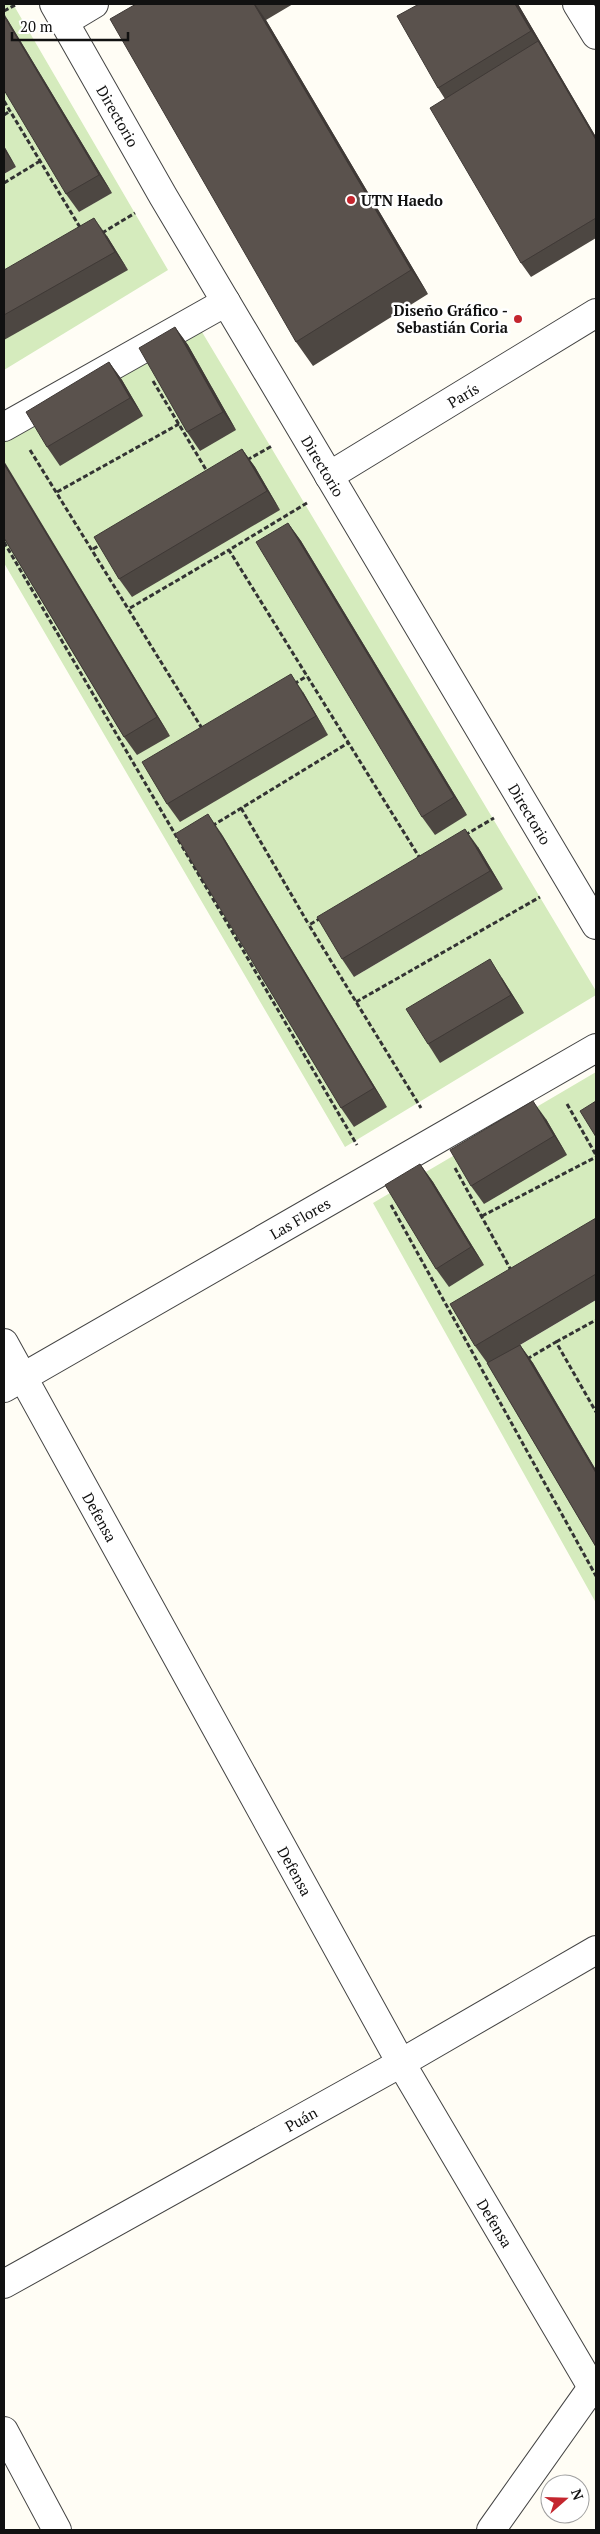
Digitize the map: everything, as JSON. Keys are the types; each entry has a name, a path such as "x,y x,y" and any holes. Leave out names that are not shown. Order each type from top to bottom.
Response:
{"street":[{"path":"59,13 94,4"},
{"path":"577,4 596,35"},
{"name":"Directorio","path":"59,13 163,196 596,925"},
{"path":"8,425 226,302"},
{"name":"París","path":"333,481 596,314"},
{"name":"Las Flores","path":"13,1383 596,1048"},
{"name":"Defensa","path":"4,1343 13,1383 401,2063 595,2388"},
{"name":"Puán","path":"4,2284 401,2063 596,1950"},
{"path":"491,2530 595,2388"},
{"path":"4,2431 57,2530"}],"path":[{"path":"4,11 17,4"},
{"path":"4,101 83,233"},
{"path":"4,114 10,111"},
{"path":"4,183 40,161"},
{"path":"96,236 163,196"},
{"path":"136,353 212,480"},
{"path":"57,492 178,424"},
{"path":"8,425 57,492 207,736"},
{"path":"244,462 301,429"},
{"path":"130,608 229,550 333,481"},
{"path":"93,549 110,539"},
{"path":"4,542 374,1175 596,1576"},
{"path":"229,550 421,861"},
{"path":"290,686 307,676"},
{"path":"204,831 348,743"},
{"path":"140,773 148,769"},
{"path":"464,836 523,802"},
{"path":"241,808 309,925 439,1138 514,1275"},
{"path":"181,844 188,840"},
{"path":"412,866 429,856"},
{"path":"356,1002 569,880"},
{"path":"309,925 326,915"},
{"path":"482,1216 596,1156 550,1074"},
{"path":"455,1320 463,1316"},
{"path":"522,1362 596,1320"},
{"path":"556,1342 596,1412"},
{"path":"489,1381 497,1376"}],"green space":[{"path":"4,4 13,4 168,270 4,370 4,174 16,167 4,146 4,87 79,212 111,193 6,17 4,18"},
{"path":"199,327 596,991 596,995 345,1147 4,563 4,438","holes":["478,848 503,889 354,977"]},
{"path":"596,1072 596,1243 488,1364 596,1300 596,1470 533,1363 596,1544 596,1603 373,1203"}],"building":[{"path":"136,4 254,4 411,270 296,342 110,19"},
{"path":"419,4 515,4 531,31 438,88 397,16"},
{"path":"4,16 99,175 66,194 4,90"},
{"path":"538,41 596,140 596,218 521,263 430,108"},
{"path":"94,218 115,252 4,315 4,270"},
{"path":"175,327 223,412 187,432 139,348"},
{"path":"109,362 130,398 47,447 26,412"},
{"path":"242,449 267,491 119,579 94,537"},
{"path":"4,464 157,717 124,737 4,538"},
{"path":"288,523 454,797 422,817 256,542"},
{"path":"291,674 316,716 167,804 142,762"},
{"path":"208,814 374,1088 341,1108 175,834"},
{"path":"465,829 490,871 342,959 317,917"},
{"path":"490,959 511,995 428,1044 406,1009"},
{"path":"533,1101 554,1136 471,1186 450,1150"},
{"path":"596,1101 596,1137 580,1111"},
{"path":"420,1164 471,1247 436,1269 385,1185"},
{"path":"596,1218 596,1274 475,1346 450,1304"},
{"path":"520,1345 596,1473 596,1547 487,1363"}],"place":[{"name":"UTN Haedo","path":"351,200"},
{"name":"Diseño Gráfico - Sebastián Coria","path":"518,319"}]}
